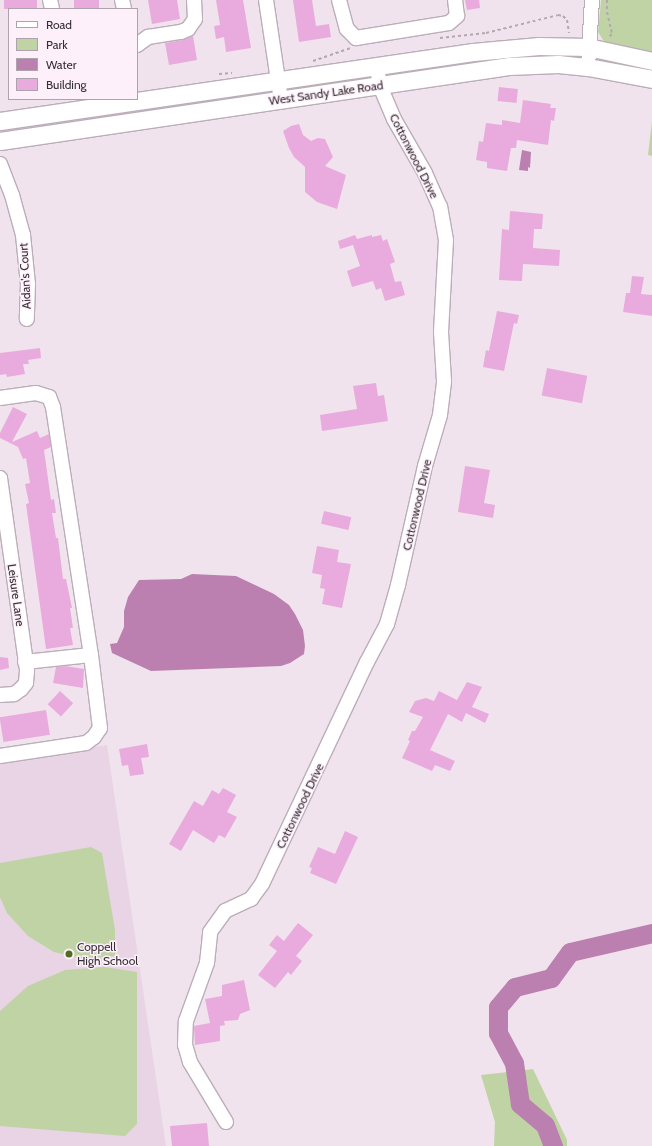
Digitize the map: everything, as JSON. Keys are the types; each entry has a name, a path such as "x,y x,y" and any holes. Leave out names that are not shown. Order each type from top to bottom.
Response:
{"main road":[{"name":"West Sandy Lake Road","path":"0,121 473,52 532,47 588,47 652,61"},
{"name":"West Sandy Lake Road","path":"0,141 510,66 558,64 588,67 652,79"}],"street":[{"path":"138,45 148,38 181,32 188,29 195,19 194,0"},
{"path":"266,0 281,100"},
{"path":"339,0 347,29 356,38 449,22 457,16 455,0"},
{"path":"588,67 592,0"},
{"name":"Cottonwood Drive","path":"226,1122 190,1062 185,1045 184,1033 192,1000 207,963 210,932 225,911 251,899 262,884 367,662 387,624 398,585 425,466 440,415 444,381 441,332 446,240 440,207 425,173 394,119 380,86 377,66"},
{"name":"Aidan's Court","path":"0,164 12,195 23,235 28,284 27,319"},
{"path":"0,398 36,393 49,397 53,407 100,715 100,728 94,737 86,743 0,756"},
{"name":"Leisure Lane","path":"0,478 25,662 26,683 14,694 0,696"},
{"path":"25,662 91,655"}],"path":[{"path":"604,36 608,37 612,34 607,12 607,0"},
{"path":"439,38 486,33 558,15 564,16 567,20 570,33"},
{"path":"312,61 348,48 356,47"},
{"path":"218,74 225,72 237,73"}],"shaded area":[{"name":"Coppell High School","path":"107,745 166,1146 0,1146 0,761"}],"green space":[{"path":"601,0 652,0 652,53 605,43 598,32"},
{"path":"652,121 652,156 648,155"},
{"path":"91,847 102,853 115,930 115,956 84,959 54,952 28,936 7,913 0,897 0,863"},
{"path":"104,967 137,972 137,1124 125,1136 0,1126 0,1011 28,986 65,970"},
{"path":"533,1069 567,1140 567,1146 494,1146 495,1122 481,1075"}],"water":[{"path":"522,150 531,152 530,168 528,167 528,171 519,170"},
{"path":"192,574 236,576 274,594 289,605 303,630 305,646 304,654 290,663 281,666 151,671 112,653 110,644 117,643 124,627 124,611 128,597 139,580 181,579"}],"building":[{"path":"4,0 37,0 37,8 4,9"},
{"path":"74,0 99,0 99,8 74,8"},
{"path":"148,0 177,0 180,19 152,24"},
{"path":"216,0 243,0 251,48 226,52 224,37 216,39 214,26 220,25"},
{"path":"293,0 312,0 316,26 329,24 331,37 299,42"},
{"path":"465,0 479,0 480,8 467,10"},
{"path":"193,36 197,60 169,65 165,43 182,40"},
{"path":"499,87 518,89 516,103 498,101"},
{"path":"523,100 551,104 550,108 556,108 554,121 551,120 548,145 517,140 516,148 511,148 507,171 487,168 487,162 476,160 479,141 483,142 486,123 502,125 502,120 520,123"},
{"path":"299,124 303,135 311,141 318,138 325,139 333,157 325,166 346,175 337,209 317,202 305,192 305,167 294,157 283,131 291,126"},
{"path":"510,211 543,214 542,229 534,229 533,248 560,250 559,266 523,264 522,281 499,280 502,229 509,230"},
{"path":"355,235 357,239 372,235 372,237 381,235 383,241 387,239 395,262 390,264 395,282 401,281 405,295 385,301 381,288 376,290 373,281 352,287 347,271 360,266 353,245 340,249 338,241"},
{"path":"632,276 644,277 641,294 652,295 652,316 623,312 626,293 630,293"},
{"path":"497,311 519,315 517,324 514,323 504,371 483,367 486,350 489,351"},
{"path":"40,348 41,358 28,360 29,364 23,364 25,374 7,377 6,374 0,375 0,353"},
{"path":"547,368 587,376 582,403 542,395"},
{"path":"376,383 378,396 384,395 388,421 322,431 320,415 357,409 353,386"},
{"path":"13,407 27,414 12,442 37,431 40,438 49,434 51,447 44,450 51,500 54,499 56,513 52,513 56,538 58,538 63,579 66,579 72,608 70,608 73,628 70,628 73,645 46,649 26,504 29,503 25,484 30,483 26,458 23,459 18,447 0,438 0,433"},
{"path":"465,466 490,470 484,503 495,505 493,518 458,512"},
{"path":"324,511 351,517 348,530 321,524"},
{"path":"317,546 339,550 337,562 351,564 342,608 322,604 325,589 320,588 322,575 312,573"},
{"path":"0,657 8,658 9,668 0,670"},
{"path":"65,666 84,669 83,688 53,683 56,667"},
{"path":"467,682 482,687 472,707 489,714 485,723 466,713 462,722 448,714 430,750 455,761 450,771 435,765 432,771 402,758 410,741 408,740 412,731 415,731 423,717 409,712 415,701 426,698 434,701 439,691 457,700"},
{"path":"60,691 73,703 61,716 48,704"},
{"path":"46,710 50,735 3,742 0,717"},
{"path":"147,744 149,757 141,758 144,774 130,776 128,765 122,766 119,749"},
{"path":"223,788 236,795 227,812 237,817 225,838 219,835 214,843 193,830 181,851 169,844 194,801 203,806 212,790 219,794"},
{"path":"345,831 358,837 336,884 310,873 312,868 309,867 318,847 335,854"},
{"path":"298,923 313,935 296,956 302,961 291,975 288,972 275,988 258,975 277,951 269,945 277,935 284,941"},
{"path":"244,980 250,1010 240,1014 238,1020 224,1021 225,1025 220,1026 220,1041 195,1045 194,1026 210,1023 205,999 222,996 222,985"},
{"path":"207,1123 209,1146 172,1146 170,1126"}],"waterway":[{"path":"553,1146 545,1125 520,1104 514,1063 498,1033 498,1007 515,987 551,978 570,952 652,933"}],"place":[{"name":"Coppell High School","path":"69,954"}]}
